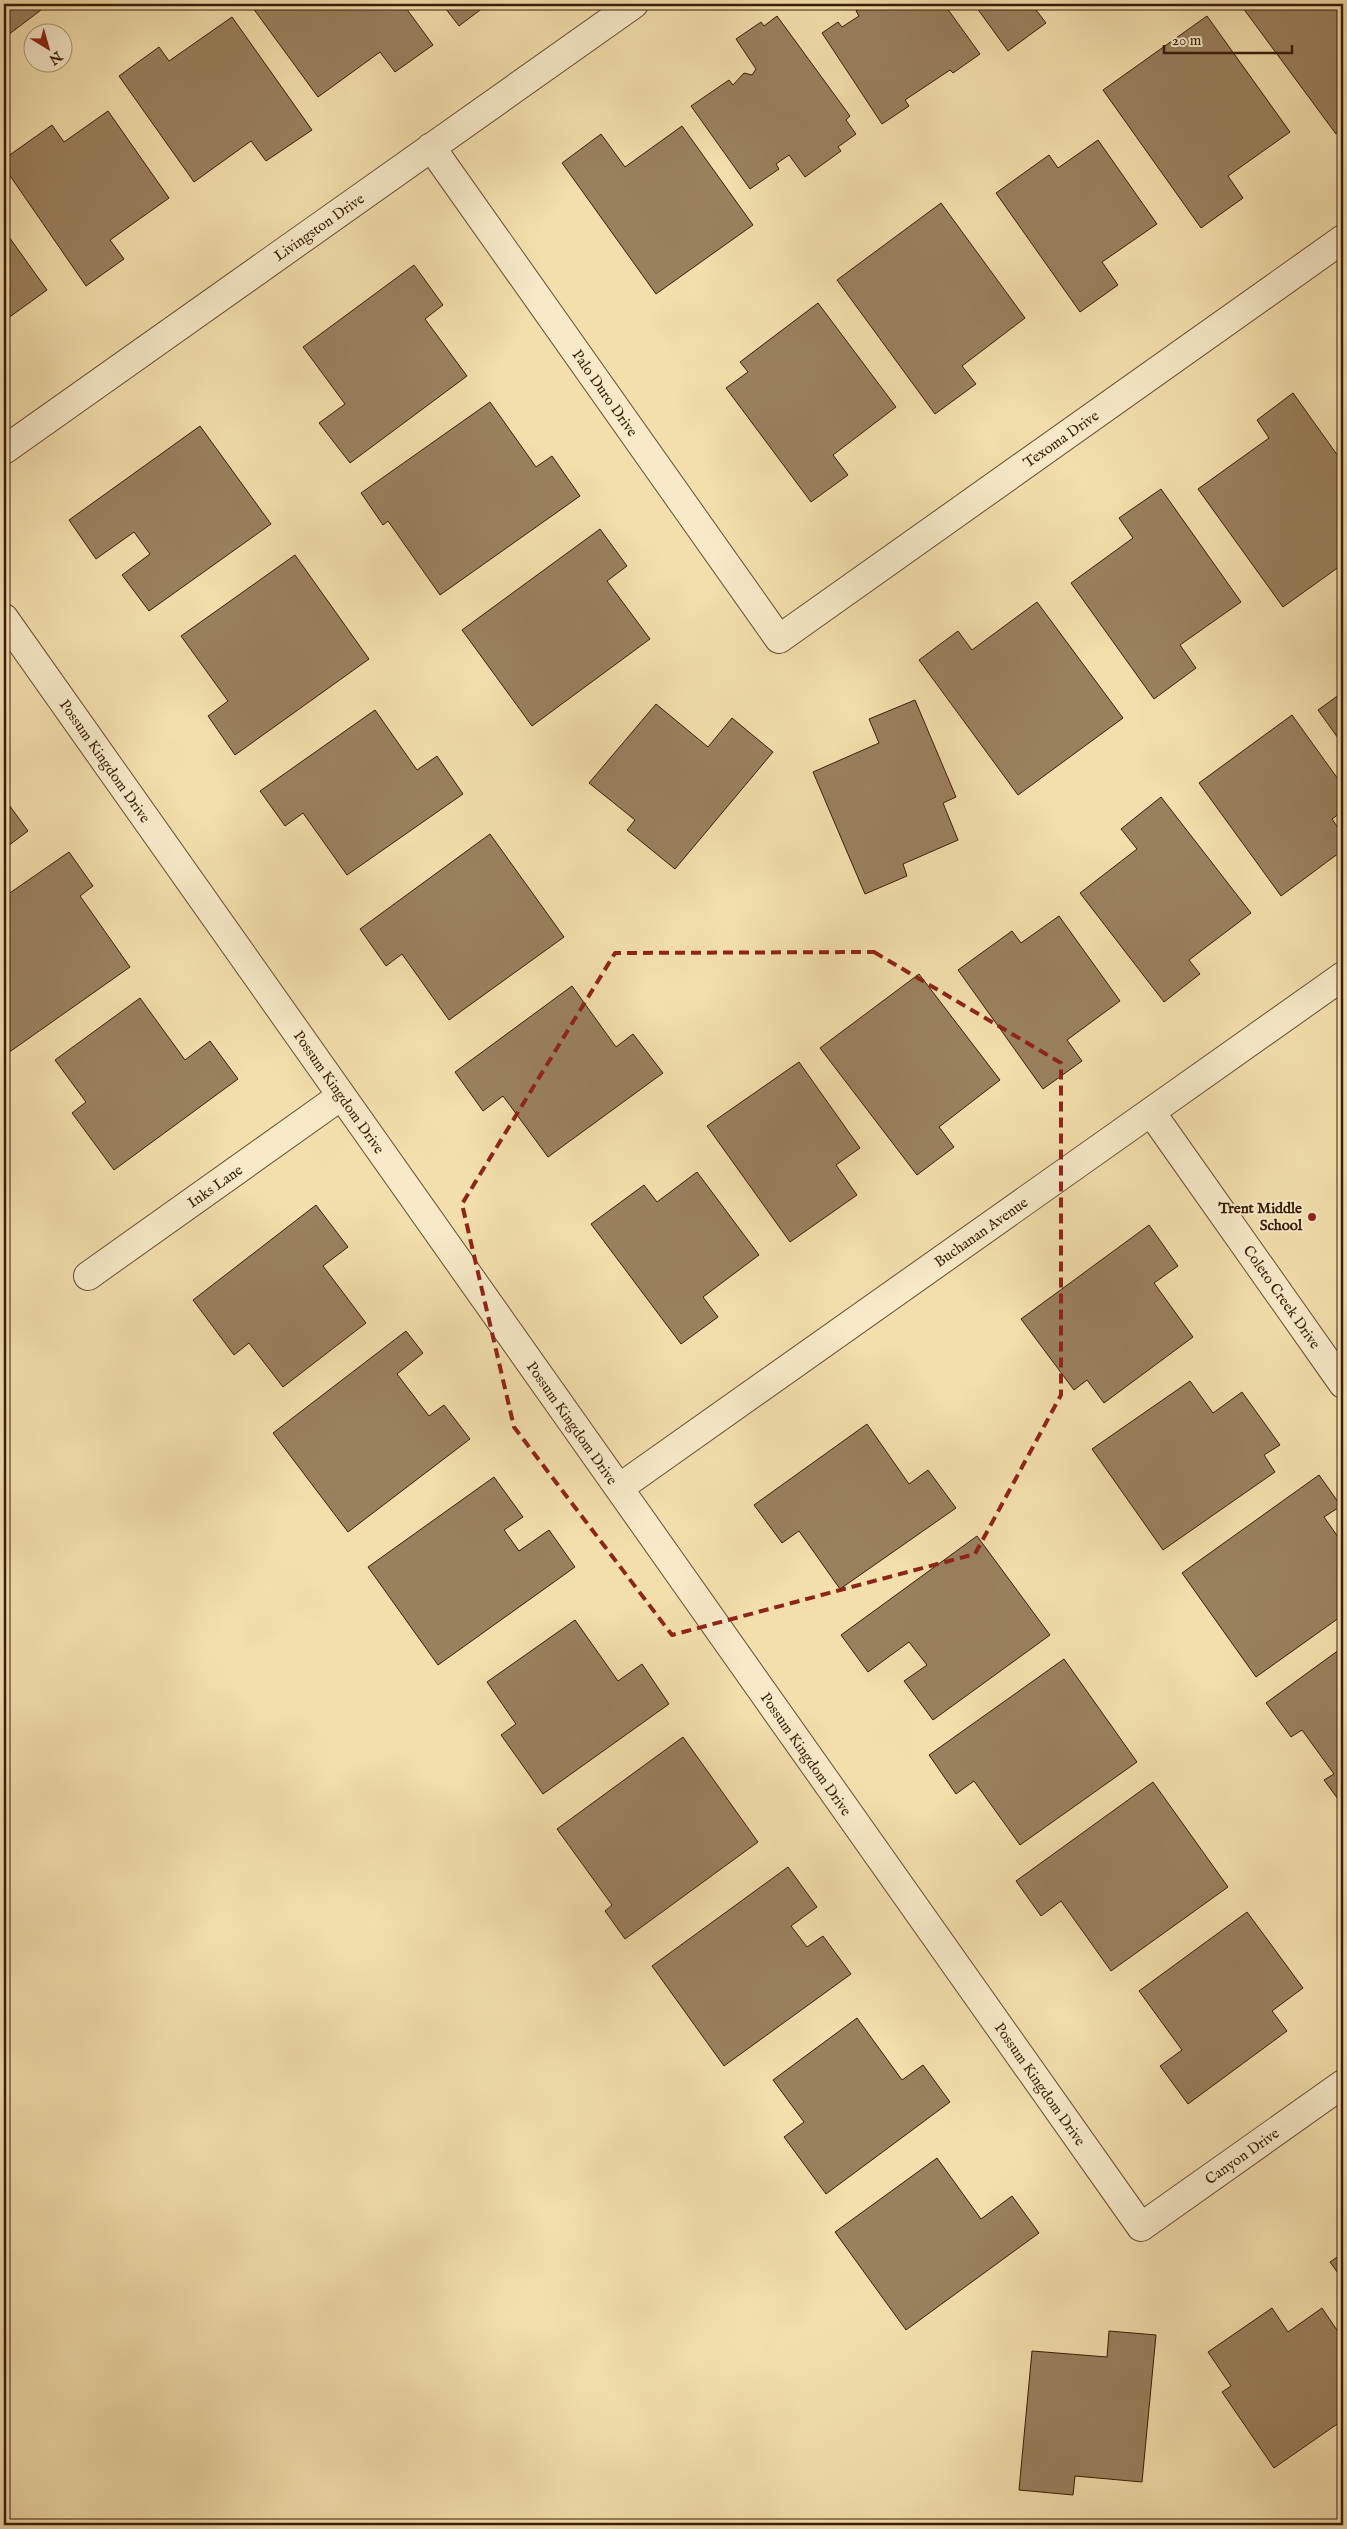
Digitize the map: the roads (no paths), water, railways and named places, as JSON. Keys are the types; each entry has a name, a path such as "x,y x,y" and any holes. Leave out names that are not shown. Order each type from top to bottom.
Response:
{"street":[{"name":"Livingston Drive","path":"4,450 634,4"},
{"name":"Palo Duro Drive","path":"431,147 779,639"},
{"name":"Texoma Drive","path":"779,639 1343,239"},
{"name":"Possum Kingdom Drive","path":"4,618 1141,2227"},
{"name":"Buchanan Avenue","path":"618,1488 1343,976"},
{"name":"Inks Lane","path":"88,1276 342,1096"},
{"name":"Coleto Creek Drive","path":"1151,1112 1334,1352 1343,1384"},
{"name":"Canyon Drive","path":"1141,2227 1343,2084"}],"place":[{"name":"Trent Middle School","path":"1312,1217"}]}
